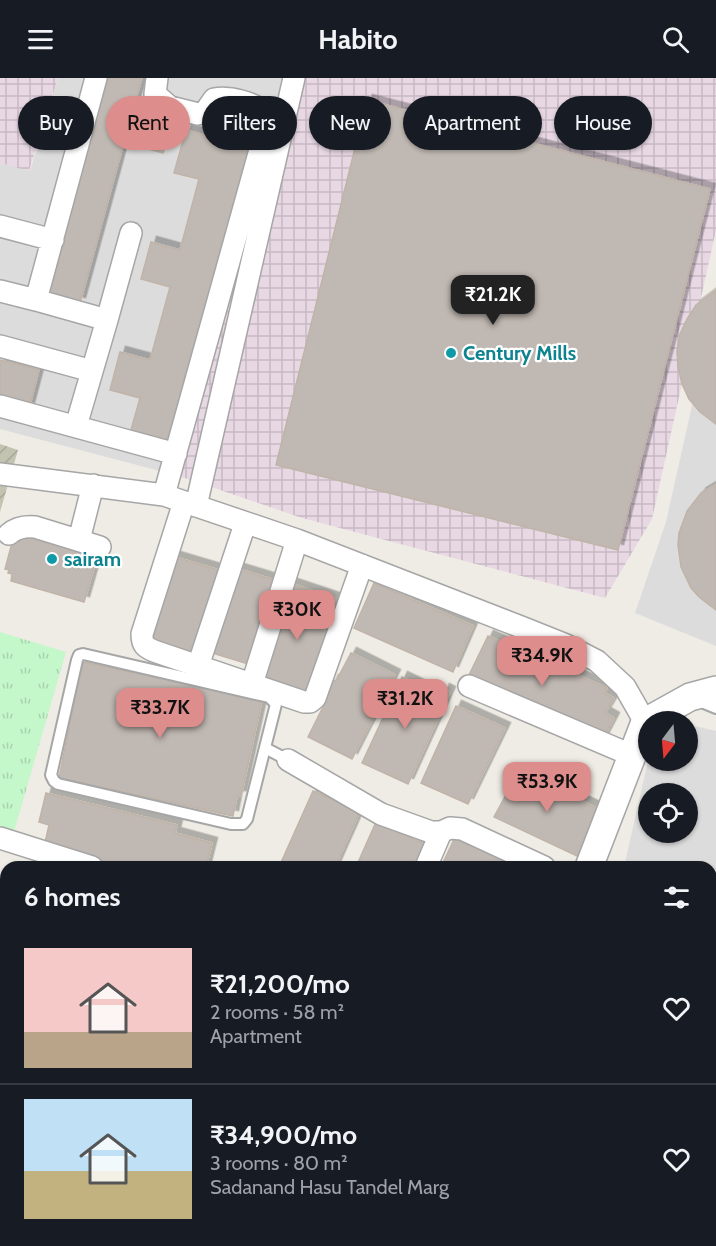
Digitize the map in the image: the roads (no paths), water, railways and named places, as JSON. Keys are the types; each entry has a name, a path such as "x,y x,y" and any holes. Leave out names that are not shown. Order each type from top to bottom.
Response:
{"street":[{"path":"36,300 96,78"},
{"path":"157,78 155,94 170,107 198,114 205,112 214,99 224,97 256,106 266,112 268,121 164,495"},
{"path":"294,78 190,504 142,641 145,646 154,651 304,702 310,702 315,698 362,565"},
{"path":"0,226 53,240"},
{"path":"76,426 131,233"},
{"path":"0,291 107,320"},
{"path":"0,346 92,371"},
{"path":"0,406 176,454"},
{"path":"0,474 164,495 297,540 557,641 597,661 625,687 639,711"},
{"path":"79,540 93,485"},
{"path":"198,666 245,524"},
{"path":"9,534 24,526 35,527 100,547"},
{"path":"252,684 297,540"},
{"path":"469,686 632,755"},
{"path":"665,711 690,697 716,690"},
{"path":"591,861 638,740"},
{"path":"288,760 381,813 431,832 441,832 450,828 462,829 531,861"},
{"path":"429,861 441,832"},
{"path":"0,838 73,861"}],"lane":[{"path":"83,654 269,697 276,704 265,748 247,819 243,824 237,825 58,784 51,776 77,660 79,655 83,654"},
{"path":"690,697 716,708"},
{"path":"265,748 288,760"}],"place":[{"name":"Century Mills","path":"451,353"},
{"name":"sairam","path":"52,559"}]}
